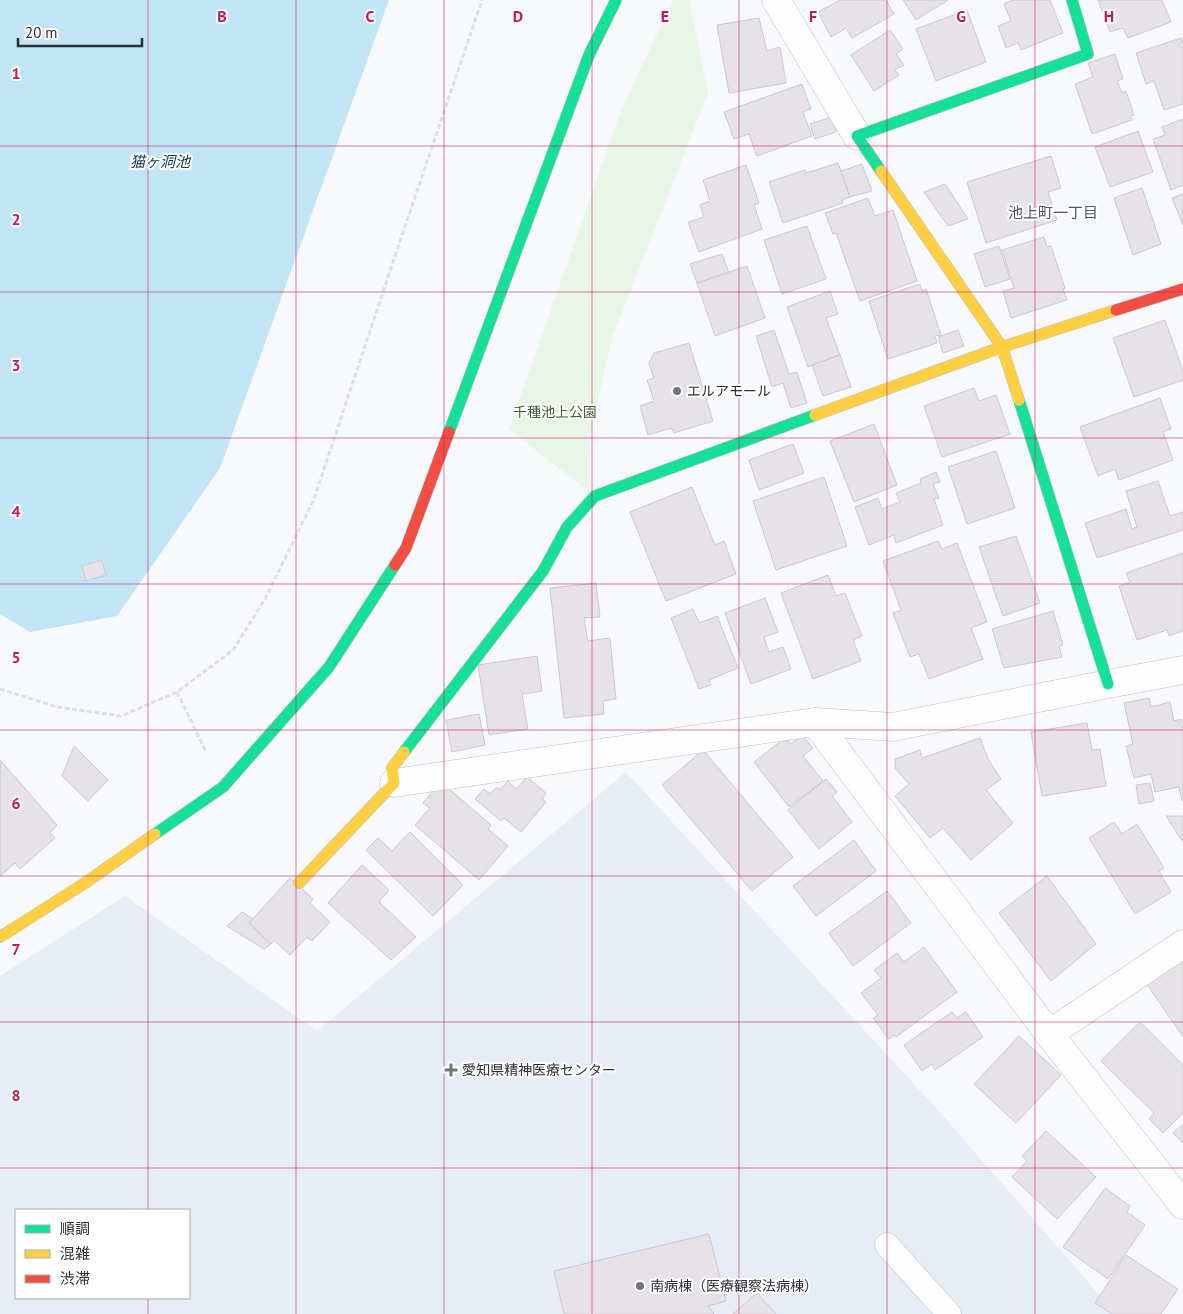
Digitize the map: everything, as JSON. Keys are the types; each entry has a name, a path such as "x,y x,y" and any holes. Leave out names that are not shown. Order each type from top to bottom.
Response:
{"street":[{"path":"0,937 85,883 223,787 329,667 406,548 589,56 616,0"},
{"path":"776,0 857,136 1002,347 1108,684"},
{"path":"857,136 1088,54 1072,0"},
{"path":"394,783 392,768 543,570 567,527 595,496 1002,347 1183,289"},
{"path":"299,883 394,783 815,722 893,727 1183,670"},
{"path":"815,722 1049,1034 1183,1205"},
{"path":"1049,1034 1183,944"}],"lane":[{"path":"887,1246 949,1314"}],"path":[{"path":"0,689 56,707 121,716 177,692 233,650 265,599 314,499 482,0"},
{"path":"177,692 223,787"}],"shaded area":[{"name":"愛知県精神医療センター","path":"626,772 937,1109 1116,1314 0,1314 0,976 125,896 317,1031"}],"green space":[{"name":"千種池上公園","path":"673,0 689,0 708,93 612,338 590,434 589,492 509,429 622,108"}],"water":[{"name":"猫ヶ洞池","path":"0,0 389,0 220,468 117,616 30,632 0,614"}],"building":[{"path":"840,0 886,0 894,14 852,38 846,28 831,37 818,12"},
{"path":"903,0 948,0 916,20"},
{"path":"1013,0 1050,0 1063,33 1021,50 1018,43 1006,48 998,26 1011,21 1004,4"},
{"path":"1098,0 1162,0 1171,22 1128,38 1123,28 1110,32"},
{"path":"967,10 986,62 936,81 916,29"},
{"path":"759,18 767,51 780,47 786,83 729,93 717,25"},
{"path":"890,30 903,49 896,54 904,65 895,70 899,75 874,91 851,55"},
{"path":"1181,38 1183,45 1183,104 1164,110 1154,81 1146,84 1136,53"},
{"path":"1115,54 1123,79 1117,81 1122,93 1126,91 1134,115 1130,116 1132,120 1092,134 1075,84 1093,77 1088,63"},
{"path":"802,84 811,109 803,112 812,136 757,156 749,134 734,139 724,112"},
{"path":"832,117 836,132 815,139 810,124"},
{"path":"1183,119 1183,185 1171,190 1153,139 1165,135 1162,127"},
{"path":"1138,131 1153,172 1110,187 1095,147"},
{"path":"1051,156 1061,188 1048,192 1057,220 986,243 967,182"},
{"path":"838,163 850,197 842,200 843,203 783,223 769,182 805,170 806,173"},
{"path":"862,164 872,191 850,197 841,171"},
{"path":"746,165 759,203 754,205 762,229 699,252 688,222 704,217 700,205 710,201 703,180"},
{"path":"945,184 968,219 948,226 924,192"},
{"path":"1142,188 1161,244 1133,255 1114,198"},
{"path":"1183,194 1183,225 1172,198"},
{"path":"868,198 875,216 893,210 917,281 860,301 836,233 833,234 825,213"},
{"path":"807,226 826,279 782,294 764,240"},
{"path":"1044,237 1047,247 1051,246 1067,300 1011,318 1003,291 1014,288 1002,250"},
{"path":"999,246 1010,279 985,287 974,254"},
{"path":"722,254 729,273 697,283 690,264"},
{"path":"747,266 765,318 715,336 697,283"},
{"path":"920,284 922,291 926,289 941,335 935,336 937,343 888,359 869,301"},
{"path":"830,291 838,314 826,318 840,355 808,367 787,307"},
{"path":"1165,320 1183,371 1183,380 1134,397 1113,338"},
{"path":"774,330 789,374 797,372 807,403 791,408 783,383 772,387 756,336"},
{"path":"958,330 964,346 943,353 938,337"},
{"name":"エルアモール","path":"689,343 713,421 674,433 672,428 648,435 640,406 654,401 647,380 654,378 649,363 654,353"},
{"path":"840,355 851,387 823,396 812,365"},
{"path":"974,388 979,401 996,395 1010,434 942,457 924,406"},
{"path":"1160,398 1171,429 1163,432 1173,460 1119,480 1115,469 1098,476 1080,427"},
{"path":"874,424 897,485 854,502 830,441"},
{"path":"793,444 804,473 759,490 749,460"},
{"path":"996,451 1015,508 967,524 948,467"},
{"path":"936,472 940,482 933,484 939,498 934,499 943,525 896,543 894,535 869,545 855,507 878,498 882,509 900,502 896,493 921,483 920,479"},
{"path":"824,477 847,546 776,570 753,501"},
{"path":"1158,481 1170,516 1183,512 1183,530 1097,558 1085,523 1126,509 1132,529 1137,527 1126,491"},
{"path":"692,487 715,545 724,541 736,574 666,601 630,512"},
{"path":"1016,536 1040,603 1003,616 979,547"},
{"path":"938,541 942,549 957,543 987,622 971,628 983,659 929,679 919,654 910,657 893,613 901,610 883,561"},
{"path":"1183,553 1183,631 1169,636 1167,630 1137,640 1119,586 1130,582 1126,573"},
{"path":"102,560 106,575 86,581 82,566"},
{"path":"828,575 836,596 845,593 862,636 853,640 861,661 813,679 781,593"},
{"path":"596,583 600,617 584,618 588,641 610,638 616,699 603,701 604,714 564,718 550,588"},
{"path":"765,598 778,632 764,637 769,652 783,647 791,669 751,684 725,613"},
{"path":"693,609 699,623 717,616 738,668 709,680 711,685 699,689 671,618"},
{"path":"1053,611 1063,645 1059,646 1062,657 1004,668 992,629"},
{"path":"537,656 542,691 522,694 528,729 489,735 478,665"},
{"path":"1149,698 1151,707 1170,702 1174,721 1181,719 1183,726 1183,801 1179,787 1155,792 1151,774 1134,778 1126,746 1133,744 1124,703"},
{"path":"479,714 485,745 452,752 446,720"},
{"path":"1087,723 1092,750 1100,749 1106,786 1042,796 1031,732"},
{"path":"802,735 813,748 803,756 823,781 789,807 754,762 785,738 791,744"},
{"path":"980,738 988,759 1001,779 986,790 1013,823 971,860 943,828 930,838 895,796 909,784 895,768 895,759 920,750 922,758"},
{"path":"74,746 108,780 88,801 62,776"},
{"path":"703,750 793,857 752,891 662,785"},
{"path":"0,760 57,825 50,833 55,838 20,869 15,863 0,876"},
{"path":"527,777 546,793 542,799 546,802 521,832 504,818 501,821 475,799 484,789 490,794 497,787 500,790 508,781 516,789"},
{"path":"826,779 837,792 832,796 852,822 819,849 788,810"},
{"path":"441,782 491,825 488,829 508,846 479,880 415,825 430,808 423,803"},
{"path":"1150,783 1154,801 1139,804 1136,785"},
{"path":"1166,816 1183,816 1183,842"},
{"path":"1114,822 1122,834 1137,824 1164,868 1159,871 1171,892 1135,914 1089,838"},
{"path":"410,832 463,885 433,916 366,850 378,838 392,851"},
{"path":"854,840 876,871 816,916 793,886"},
{"path":"362,865 389,890 379,902 416,937 391,960 328,903"},
{"path":"1047,876 1096,944 1051,981 999,913"},
{"path":"290,878 313,899 310,903 330,922 312,941 307,937 290,955 274,940 271,944 249,923"},
{"path":"887,891 911,923 853,966 829,933"},
{"path":"242,912 253,919 249,923 271,944 264,949 227,926"},
{"path":"924,947 957,992 896,1037 894,1035 889,1039 873,1018 878,1015 861,993 881,978 874,970 897,953 904,962"},
{"path":"1183,959 1183,1037 1146,983"},
{"path":"952,1012 957,1018 966,1012 983,1037 935,1070 932,1064 922,1071 904,1045"},
{"path":"1140,1022 1183,1065 1183,1113 1163,1133 1149,1119 1154,1113 1101,1061"},
{"path":"1019,1036 1061,1075 1016,1123 974,1084"},
{"path":"1183,1124 1183,1143 1173,1133"},
{"path":"1046,1131 1096,1177 1057,1219 1012,1177 1027,1161 1022,1156"},
{"path":"1105,1188 1130,1206 1127,1212 1145,1225 1108,1279 1063,1247"},
{"name":"南病棟（医療観察法病棟）","path":"709,1234 726,1301 708,1306 714,1314 564,1314 554,1271"},
{"path":"1126,1255 1178,1289 1161,1314 1112,1314 1095,1303"},
{"name":"南病棟（医療観察法病棟）","path":"757,1293 776,1314 733,1314"}],"traffic: fast":[{"path":"449,432 589,55 616,0"},
{"path":"881,171 857,136 1088,54 1072,0"},
{"path":"1019,400 1108,684"},
{"path":"404,752 543,571 567,527 595,496 815,415"},
{"path":"155,834 223,787 329,667 395,565"}],"traffic: slow":[{"path":"881,171 1002,347 1116,310"},
{"path":"815,415 1002,347 1019,400"},
{"path":"299,883 394,783 392,768 404,752"},
{"path":"0,937 85,883 155,834"}],"traffic: jam":[{"path":"1116,310 1183,289"},
{"path":"395,565 406,548 449,432"}],"place":[{"name":"エルアモール","path":"677,391"},
{"name":"愛知県精神医療センター","path":"451,1070"},
{"name":"南病棟（医療観察法病棟）","path":"640,1286"}],"district":[{"name":"池上町一丁目","path":"1053,212"}]}
